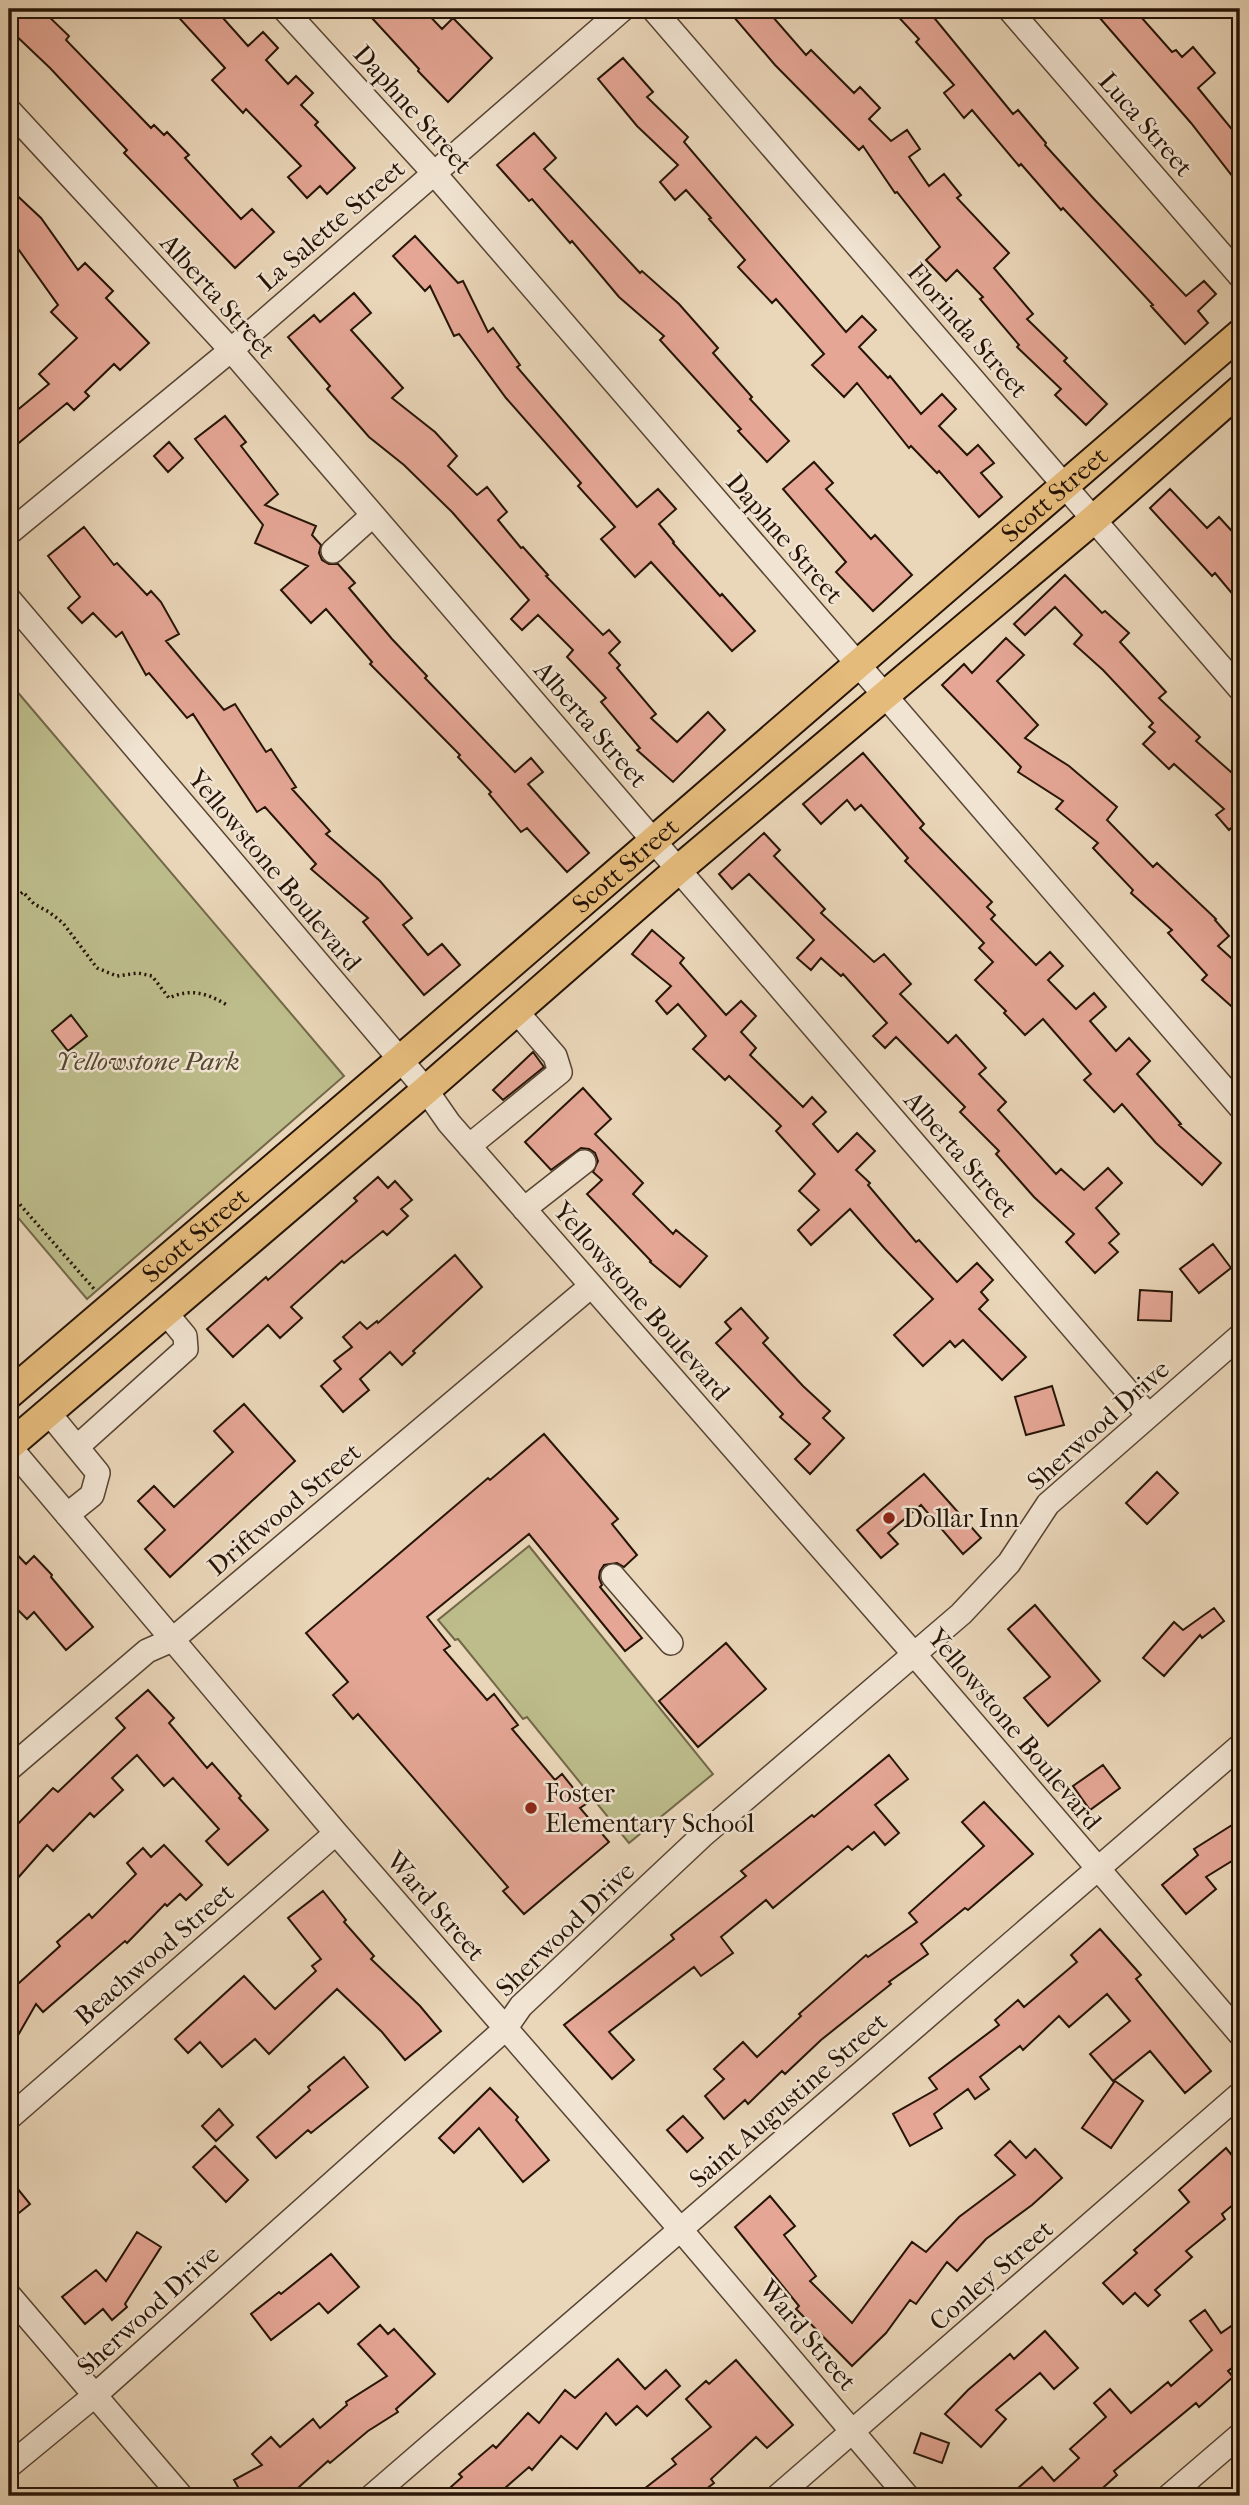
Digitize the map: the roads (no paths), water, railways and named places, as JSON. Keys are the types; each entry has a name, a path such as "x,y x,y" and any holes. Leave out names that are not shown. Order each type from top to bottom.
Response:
{"main road":[{"name":"Scott Street","path":"9,1394 1240,334"},
{"name":"Scott Street","path":"9,1446 426,1090 679,869 1094,519 1240,390"},
{"path":"148,1275 169,1309"}],"street":[{"name":"Daphne Street","path":"284,9 433,172 1240,1107"},
{"name":"La Salette Street","path":"9,533 231,350 622,9"},
{"name":"Florinda Street","path":"653,9 1240,689"},
{"name":"Luca Street","path":"1009,9 1240,276"},
{"name":"Alberta Street","path":"9,110 231,350 1149,1415"},
{"path":"333,551 373,515"},
{"name":"Yellowstone Boulevard","path":"9,599 426,1090 449,1123 914,1654 1240,2034"},
{"path":"469,1146 560,1072 555,1056 516,1011"},
{"path":"524,1209 583,1161"},
{"name":"Driftwood Street","path":"9,1769 147,1651 172,1640 592,1286"},
{"path":"77,1447 186,1349 185,1336 169,1309"},
{"name":"Sherwood Drive","path":"9,2466 94,2396 505,2029 521,2006 702,1836 961,1614 1009,1563 1048,1504 1240,1336"},
{"path":"48,1412 98,1473 92,1495 67,1516"},
{"name":"Ward Street","path":"9,1446 336,1833 681,2230 907,2496"},
{"path":"613,1576 671,1643"},
{"name":"Saint Augustine Street","path":"372,2496 1240,1746"},
{"name":"Beachwood Street","path":"9,2118 336,1833"},
{"name":"Conley Street","path":"778,2496 1240,2094"},
{"path":"9,2295 181,2496"},
{"path":"1169,2496 1240,2435"}],"place":[{"name":"Dollar Inn","path":"889,1518"},
{"name":"Foster Elementary School","path":"531,1808"}],"park label":[{"name":"Yellowstone Park","path":"148,1061"}]}
